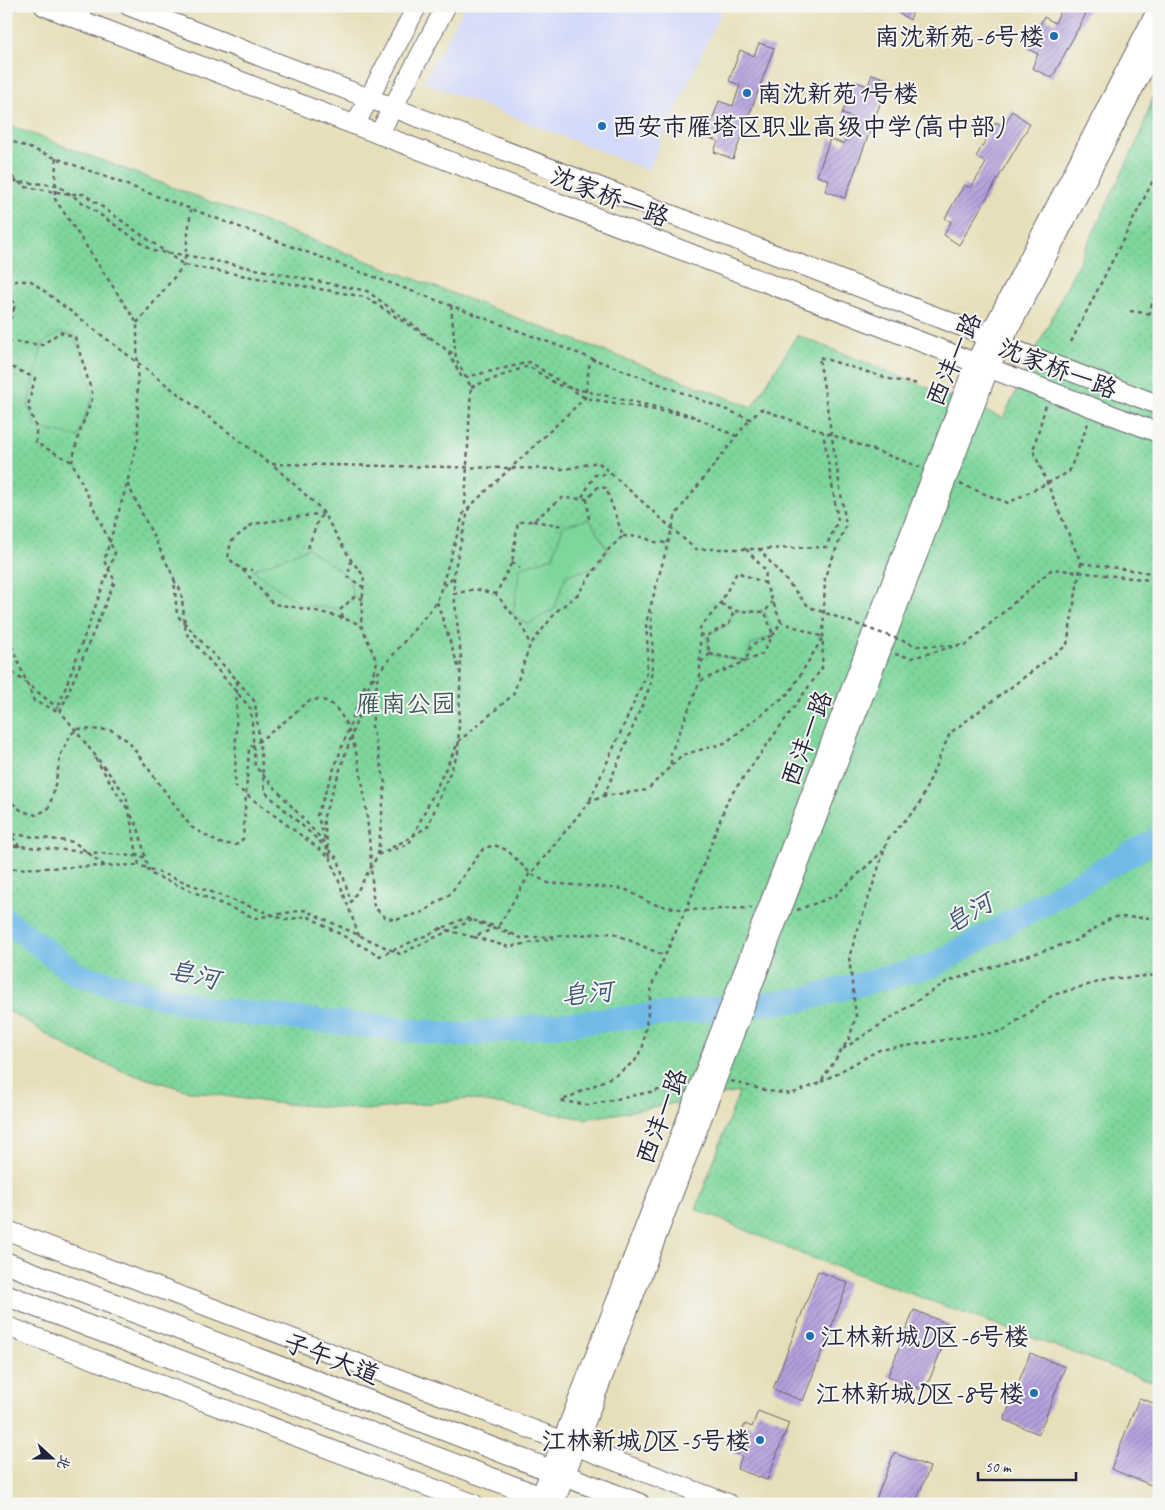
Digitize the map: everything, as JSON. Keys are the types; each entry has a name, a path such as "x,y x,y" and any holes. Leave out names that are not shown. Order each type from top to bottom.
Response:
{"main road":[{"name":"沈家桥一路","path":"44,6 1159,433"},
{"name":"沈家桥一路","path":"129,6 1159,405"},
{"path":"355,125 416,6"},
{"path":"379,134 446,6"},
{"name":"西沣一路","path":"995,341 1158,6"},
{"name":"西沣一路","path":"549,1502 557,1473 982,366 1159,39"},
{"name":"西沣一路","path":"775,909 881,650 940,476"},
{"path":"6,1230 729,1504"},
{"name":"子午大道","path":"6,1263 639,1504"},
{"path":"6,1295 549,1502"},
{"path":"6,1326 474,1504"}],"path":[{"path":"6,139 191,210 595,358 750,419"},
{"path":"56,158 55,199 137,323 138,439 128,483 104,561 115,581 60,712"},
{"path":"6,172 25,187 84,194 184,265 365,297 456,356"},
{"path":"1071,342 1158,172"},
{"path":"6,178 19,182 55,185 72,194 154,251 185,255 367,291 447,350 462,378 530,362 585,398 696,417"},
{"path":"137,323 184,265 191,210"},
{"path":"1149,315 1159,280"},
{"path":"6,281 31,281 272,464 321,509 351,560 364,576 361,625 376,662 322,819 330,858 359,936"},
{"path":"6,295 16,304 8,326 7,365 35,378 28,406 36,428 36,443 72,462 115,553 58,708"},
{"path":"1155,314 1159,299"},
{"path":"378,855 428,826 458,753 461,657 454,594 454,576 468,508 465,504 471,387 456,356 451,305"},
{"path":"6,307 14,308"},
{"path":"1130,310 1159,316"},
{"path":"8,341 42,345 60,332 75,337 93,396 78,437 72,462"},
{"path":"920,384 893,380 819,357 846,525 825,576 822,668 728,799 685,910 652,985 643,1046 635,1061 616,1075 561,1100 589,1105 711,1075 768,1091 791,1094 820,1083 879,1050 1002,1031 1053,995 1109,979 1159,975"},
{"path":"328,849 317,815 364,687 437,602 464,512 585,398 589,366 595,358"},
{"path":"471,387 528,366 530,362"},
{"path":"528,366 558,385 696,417 736,436"},
{"path":"820,1083 849,1039 856,1016 849,957 888,839 919,805 950,733 1068,645 1081,563 1033,450 1050,391"},
{"path":"473,937 498,928 530,872 534,870 589,802 646,676 648,654 646,622 651,610 676,514 736,436 761,409 1008,503 1069,472 1094,408"},
{"path":"272,464 566,469 598,462 694,549 826,547 838,520 823,432"},
{"path":"582,497 595,475 611,474"},
{"path":"128,483 181,591 183,622 186,633 252,709 255,766 326,844"},
{"path":"589,519 587,499 598,486 606,488 623,536"},
{"path":"533,521 562,498 582,497 587,499"},
{"path":"308,548 318,520 324,513"},
{"path":"324,513 254,524 231,541 228,558 242,570 273,604 300,606 361,625"},
{"path":"496,594 512,562 518,522 533,521 563,526"},
{"path":"412,836 459,741 513,695 530,645 557,611 578,594 608,550 623,536 644,537 653,542 668,543"},
{"path":"746,549 766,571 765,583 781,622 823,637"},
{"path":"759,549 809,607 917,646 966,645 1052,569 1159,581"},
{"path":"351,560 348,577 363,587"},
{"path":"512,562 520,568"},
{"path":"1081,563 1159,574"},
{"path":"242,570 253,570"},
{"path":"672,766 671,753 700,681 700,628 720,604 737,572 765,583"},
{"path":"443,587 454,576"},
{"path":"174,578 177,615 255,702 266,792 338,859 351,902"},
{"path":"454,594 476,589 496,594 523,627 530,645"},
{"path":"343,618 341,609 354,597 363,599"},
{"path":"437,602 461,674"},
{"path":"765,612 772,602"},
{"path":"720,604 734,611 765,612"},
{"path":"604,796 650,686 653,658 651,610"},
{"path":"700,634 706,636 729,624 734,611"},
{"path":"765,612 773,635"},
{"path":"700,681 762,654 781,622"},
{"path":"6,632 34,701 60,712"},
{"path":"746,661 751,645 773,635"},
{"path":"706,636 710,654"},
{"path":"589,802 604,796 646,790 682,755 725,743 790,692 823,637"},
{"path":"881,650 912,658 959,645"},
{"path":"700,663 710,654"},
{"path":"710,654 746,661"},
{"path":"6,667 58,708 126,795 139,865"},
{"path":"348,906 378,855 385,782 372,726 378,673"},
{"path":"237,680 235,786 330,858"},
{"path":"641,685 645,697"},
{"path":"6,798 22,811 36,815 48,809 53,795 61,754 71,734 76,731 93,728 111,730 128,740 191,827 219,843 236,845 243,839 250,748 308,702 321,700 331,702 340,711 358,755 368,813 370,869 374,907 385,917 395,920 423,912 450,894 483,849 494,846 507,850 530,872 548,883 625,889 652,904 685,910 800,910 835,896 884,850"},
{"path":"87,746 138,827 149,873 255,918 304,910 400,954 473,920"},
{"path":"7,833 20,847"},
{"path":"7,833 74,842 105,866"},
{"path":"6,846 145,856"},
{"path":"6,866 9,869 139,865 286,920 307,916 380,956 438,928 465,918 498,928 521,938"},
{"path":"842,1050 946,982 1077,940 1113,917 1159,918"},
{"path":"473,920 492,930 521,938 613,933 665,956"},
{"path":"438,928 509,947 562,936"}],"shaded area":[{"name":"西安市雁塔区职业高级中学(高中部)","path":"465,6 724,6 648,170 424,82"}],"green space":[{"name":"雁南公园","path":"1159,82 1159,1384 799,1253 696,1209 739,1092 586,1119 467,1099 367,1110 274,1103 189,1091 128,1073 74,1051 6,1009 6,124 752,407 797,335 1003,418 1137,142"},
{"path":"60,332 75,337 93,396 78,437 36,427 28,406 42,345"},
{"path":"589,519 608,550 597,567 566,575 554,609 528,624 513,615 520,568 553,557 563,526"},
{"path":"308,548 348,577 354,597 341,609 301,605 253,570"},
{"path":"734,611 765,612 773,635 751,645 746,661 710,654 706,636 729,624"}],"building":[{"path":"888,6 915,6 910,20"},
{"name":"南沈新苑-6号楼","path":"1063,6 1090,6 1052,78 1032,68 1038,54 1028,49 1044,17 1055,23"},
{"name":"南沈新苑1号楼","path":"759,43 774,48 733,159 714,152 718,141 706,137 719,101 733,106 740,85 729,81 740,50 754,56"},
{"path":"872,74 889,80 845,198 825,191 829,180 817,176 830,139 844,144 854,118 842,114 854,81 868,86"},
{"path":"1012,111 1030,124 959,245 944,235 951,222 945,218 964,185 971,188 986,163 976,157 996,122 1004,127"},
{"name":"江林新城D区-6号楼","path":"818,1271 848,1283 803,1401 773,1389"},
{"path":"914,1310 951,1325 925,1391 888,1376"},
{"name":"江林新城D区-8号楼","path":"1030,1353 1065,1367 1039,1434 1004,1420"},
{"path":"1139,1398 1159,1405 1159,1465 1151,1485 1111,1469"},
{"name":"江林新城D区-5号楼","path":"758,1411 789,1423 767,1480 737,1469 742,1456 733,1453 745,1424 752,1427"},
{"path":"894,1453 930,1467 915,1504 874,1504"}],"waterway":[{"name":"皂河","path":"6,920 78,975 214,1010 458,1035 800,1000 934,965 1159,838"}],"place":[{"name":"南沈新苑-6号楼","path":"1054,36"},
{"name":"南沈新苑1号楼","path":"747,93"},
{"name":"西安市雁塔区职业高级中学(高中部)","path":"602,126"},
{"name":"江林新城D区-6号楼","path":"810,1336"},
{"name":"江林新城D区-8号楼","path":"1034,1393"},
{"name":"江林新城D区-5号楼","path":"760,1440"}]}
